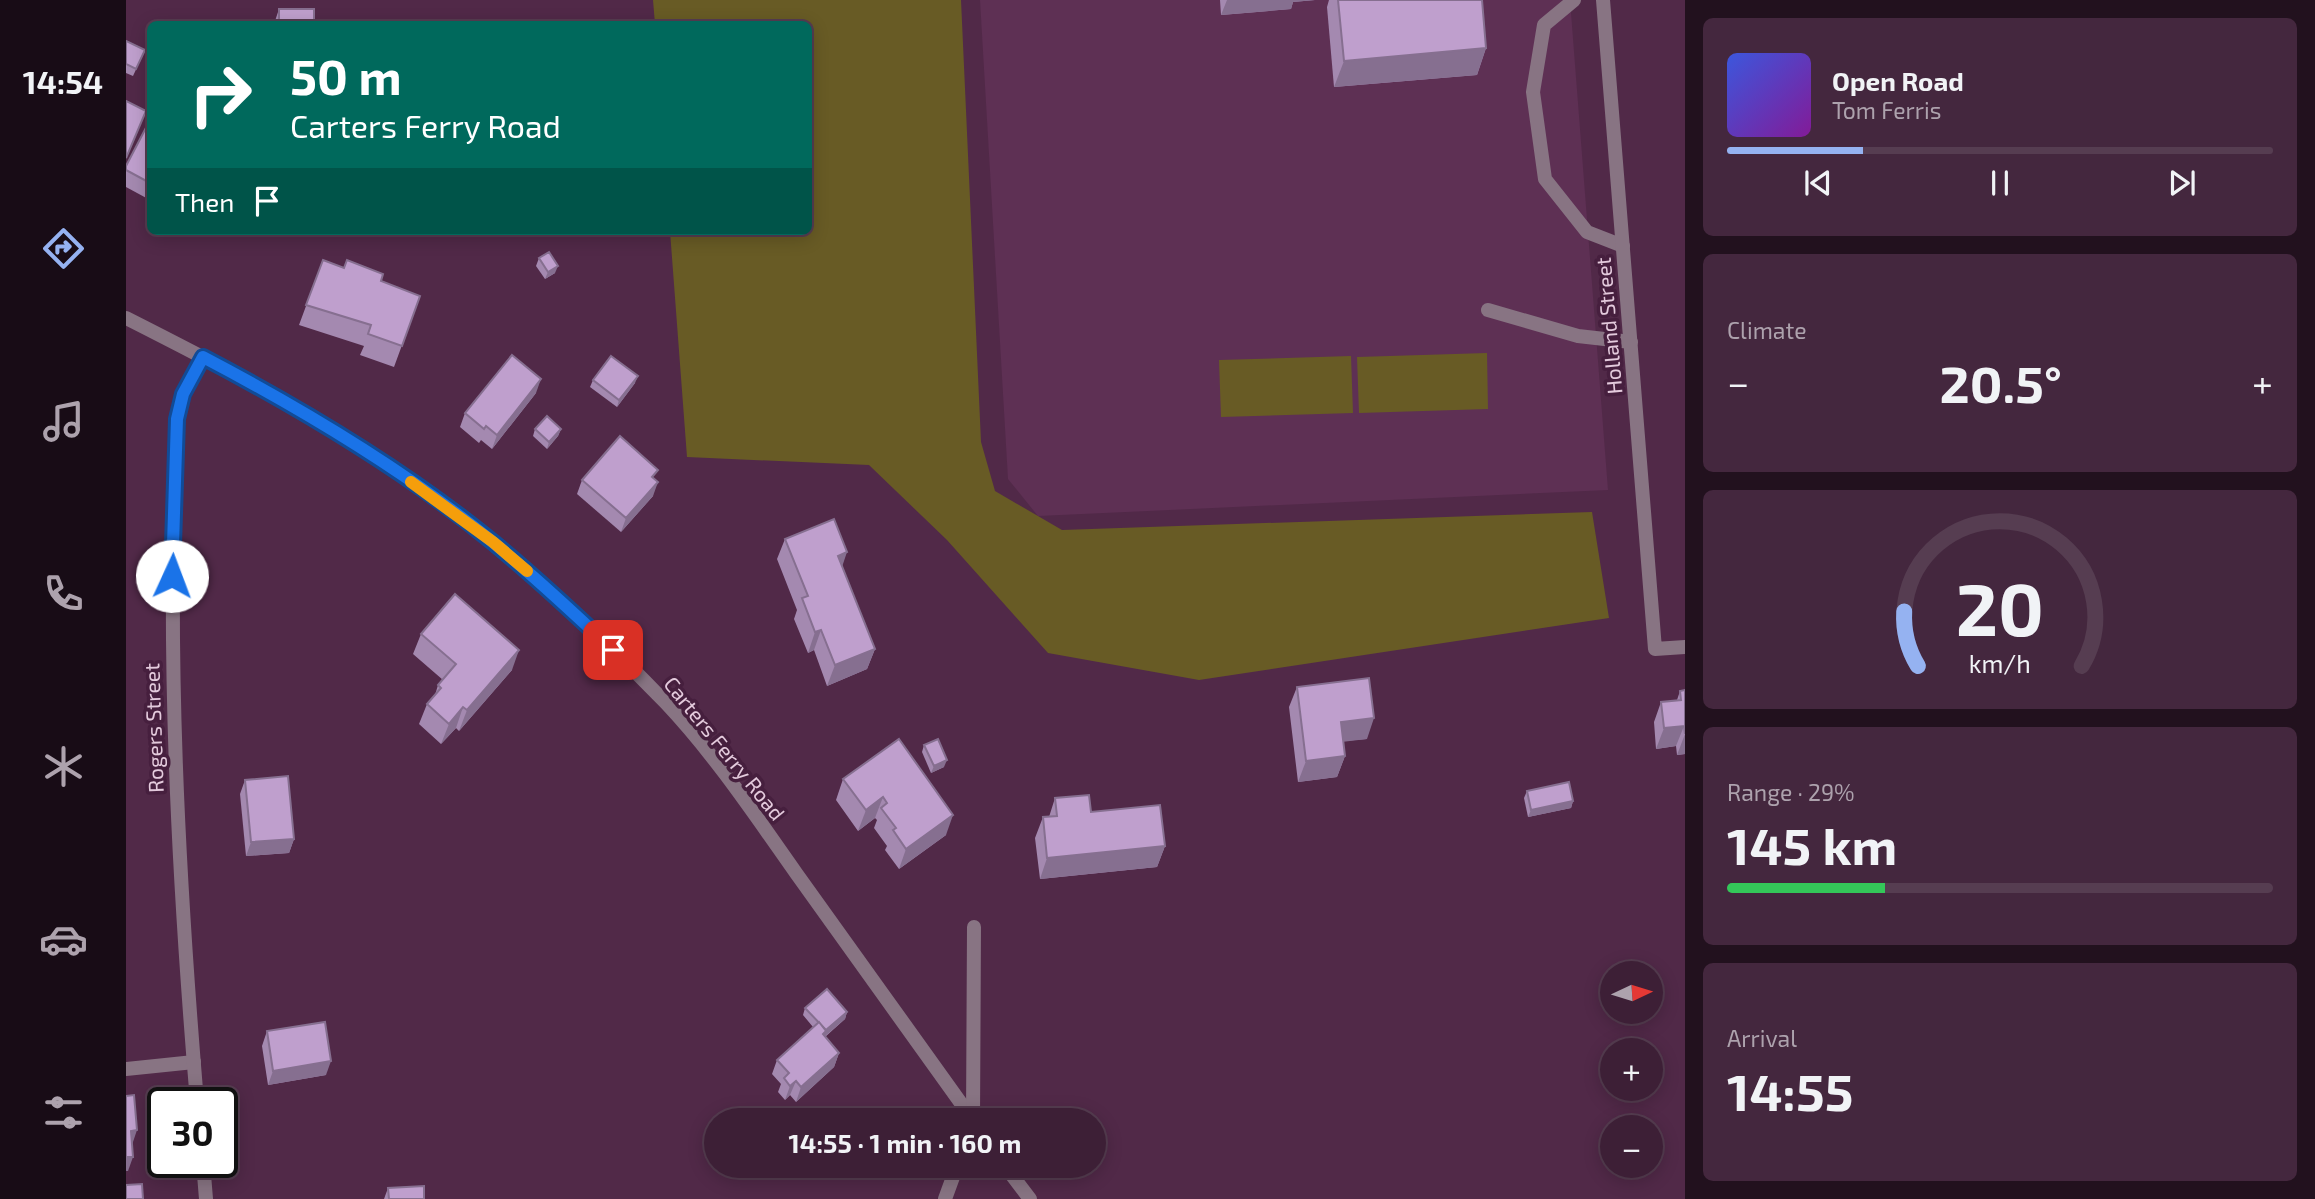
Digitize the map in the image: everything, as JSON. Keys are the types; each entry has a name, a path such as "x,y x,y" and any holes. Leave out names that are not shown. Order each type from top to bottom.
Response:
{"street":[{"path":"1574,0 1545,25 1533,92 1545,178 1587,232 1623,246"},
{"name":"Holland Street","path":"1604,0 1655,649 1685,647"},
{"path":"1488,310 1578,336 1631,342"},
{"name":"Carters Ferry Road","path":"126,317 305,414 365,450 428,493 524,569 613,650 667,705 728,777 964,1108"},
{"name":"Rogers Street","path":"196,1087 178,863 172,600 177,419 183,394 203,357"},
{"path":"973,1108 974,927"},
{"path":"126,1069 194,1062"},
{"path":"204,1178 206,1199"},
{"path":"945,1199 953,1178"},
{"path":"1014,1178 1030,1199"}],"shaded area":[{"path":"653,0 961,0 981,442 995,491 1062,530 1592,512 1609,618 1199,680 1048,653 947,540 869,465 687,457 670,235 812,235 812,21 655,21"},
{"path":"980,0 1570,0 1608,490 1038,516 1008,479"},
{"path":"1487,353 1488,409 1359,413 1357,357"},
{"path":"1351,356 1353,413 1221,417 1219,360"}],"building":[{"path":"1338,0 1482,0 1486,48 1344,61"},
{"path":"279,9 314,9 314,21 279,21"},
{"path":"126,41 145,50 136,69 126,64"},
{"path":"126,101 146,111 126,158"},
{"path":"147,126 147,181 126,170"},
{"path":"549,252 558,266 548,272 539,258"},
{"path":"323,260 344,268 347,260 383,274 381,281 420,296 402,346 368,334 371,325 306,305"},
{"path":"512,355 541,379 497,435 486,426 484,429 465,413"},
{"path":"611,356 638,376 619,400 593,380"},
{"path":"547,416 561,429 549,442 535,429"},
{"path":"620,436 658,470 652,477 658,482 626,518 582,480"},
{"path":"834,519 847,552 838,556 875,649 835,665 821,630 815,632 802,598 808,596 785,539"},
{"path":"455,594 519,650 467,710 463,707 449,724 427,704 441,688 438,685 456,664 421,634"},
{"path":"1369,678 1374,718 1341,722 1345,756 1306,761 1297,687"},
{"path":"1685,690 1685,734 1684,726 1664,728 1661,702 1681,700 1680,691"},
{"path":"899,739 953,815 906,849 893,830 896,828 881,808 887,803 883,797 866,810 843,779"},
{"path":"938,739 947,760 934,766 924,745"},
{"path":"288,776 294,839 251,842 245,780"},
{"path":"1569,782 1573,801 1531,810 1527,791"},
{"path":"1089,795 1091,812 1160,805 1165,846 1047,858 1043,817 1057,816 1055,798"},
{"path":"827,989 847,1012 826,1030 805,1008"},
{"path":"325,1022 331,1061 273,1071 267,1031"},
{"path":"819,1022 826,1031 823,1034 839,1053 801,1087 796,1081 790,1086 784,1078 789,1073 777,1060"},
{"path":"134,1095 137,1130 131,1131 133,1157 126,1157 126,1096"},
{"path":"142,1184 143,1199 126,1199 126,1185"},
{"path":"424,1186 424,1199 389,1199 388,1188"}],"slow traffic":[{"path":"411,482 493,542 527,571"}],"route":[{"path":"172,576 177,419 190,377 203,357 257,385 365,450 428,493 493,542 613,650"}]}
